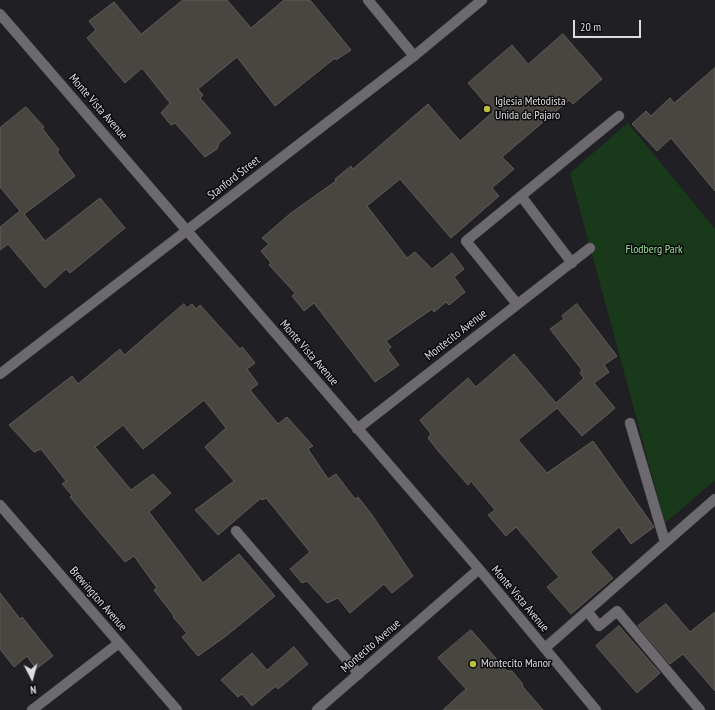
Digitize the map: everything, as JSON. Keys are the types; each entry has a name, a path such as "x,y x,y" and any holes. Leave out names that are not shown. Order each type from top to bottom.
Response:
{"street":[{"path":"368,0 414,56"},
{"name":"Stanford Street","path":"0,374 187,232 414,56 482,0"},
{"name":"Monte Vista Avenue","path":"0,14 478,569 596,710"},
{"path":"517,304 466,241 619,116"},
{"path":"521,196 572,263"},
{"name":"Montecito Avenue","path":"357,429 590,248"},
{"path":"630,423 665,542"},
{"path":"545,648 715,499"},
{"name":"Brewington Avenue","path":"0,505 177,710"},
{"path":"236,531 359,674"},
{"name":"Montecito Avenue","path":"317,710 478,569"},
{"path":"587,611 600,626 618,611 700,710"},
{"path":"32,710 118,643"}],"green space":[{"name":"Flodberg Park","path":"628,123 715,229 715,480 665,523 570,173"}],"building":[{"path":"183,0 227,0 251,28 284,0 310,0 351,50 336,60 335,58 275,106 237,57 198,89 203,95 200,98 231,133 219,143 217,149 205,157 175,123 171,125 161,113 170,103 142,68 125,83 87,38 96,30 89,21 114,2 141,34"},
{"path":"563,34 602,79 573,104 569,100 502,157 514,169 492,188 499,196 451,238 400,179 367,206 407,258 415,252 432,269 452,253 464,269 454,277 465,292 449,305 446,302 434,312 432,309 386,341 391,347 388,350 399,365 375,382 314,303 304,311 292,296 295,293 269,265 271,263 261,251 269,244 262,238 291,213 336,181 335,179 351,166 353,169 428,104 460,141 493,112 468,83 512,45 528,64"},
{"path":"715,68 715,191 671,138 657,151 632,124 646,111 651,116 670,98 674,103"},
{"path":"26,107 44,127 42,128 59,150 57,152 75,176 24,214 45,241 100,198 125,228 70,273 66,269 45,288 8,244 0,250 0,227 20,211 0,187 0,128"},
{"path":"184,304 187,308 192,304 196,309 200,305 240,349 242,347 255,363 247,369 258,384 250,390 278,424 287,417 313,446 308,449 328,479 336,474 355,499 358,497 372,515 413,576 392,593 384,584 350,613 338,598 327,603 307,581 302,583 290,569 310,552 266,498 262,500 261,498 218,535 195,510 234,481 205,447 226,428 204,400 143,449 123,425 95,447 131,490 153,474 171,493 149,512 203,583 239,554 275,596 226,636 198,656 182,637 187,633 173,617 174,616 154,590 157,588 134,556 125,562 70,497 72,495 62,484 66,481 41,449 34,452 9,425 72,376 78,384 120,349 124,355"},
{"path":"577,304 617,356 604,365 609,372 594,383 615,408 582,436 557,408 518,440 547,473 593,441 654,527 631,544 619,527 590,552 613,578 571,614 547,587 559,577 516,527 506,536 488,515 495,510 471,481 468,485 439,452 428,438 431,434 420,420 468,378 476,387 514,354 556,403 584,378 580,373 582,370 550,329 564,319 562,316"},
{"path":"0,593 20,619 22,617 53,656 36,669 27,656 14,667 0,649"},
{"path":"666,604 690,632 715,612 715,691 683,654 670,664 638,626"},
{"path":"619,626 660,673 637,693 596,646"},
{"name":"Montecito Manor","path":"471,630 507,671 512,671 522,683 523,687 543,710 443,710 466,689 438,658"},
{"path":"294,647 308,664 278,689 276,686 252,706 242,694 238,697 221,680 252,653 267,670"}],"place":[{"name":"Iglesia Metodista Unida de Pajaro","path":"487,109"},
{"name":"Montecito Manor","path":"473,664"}]}
